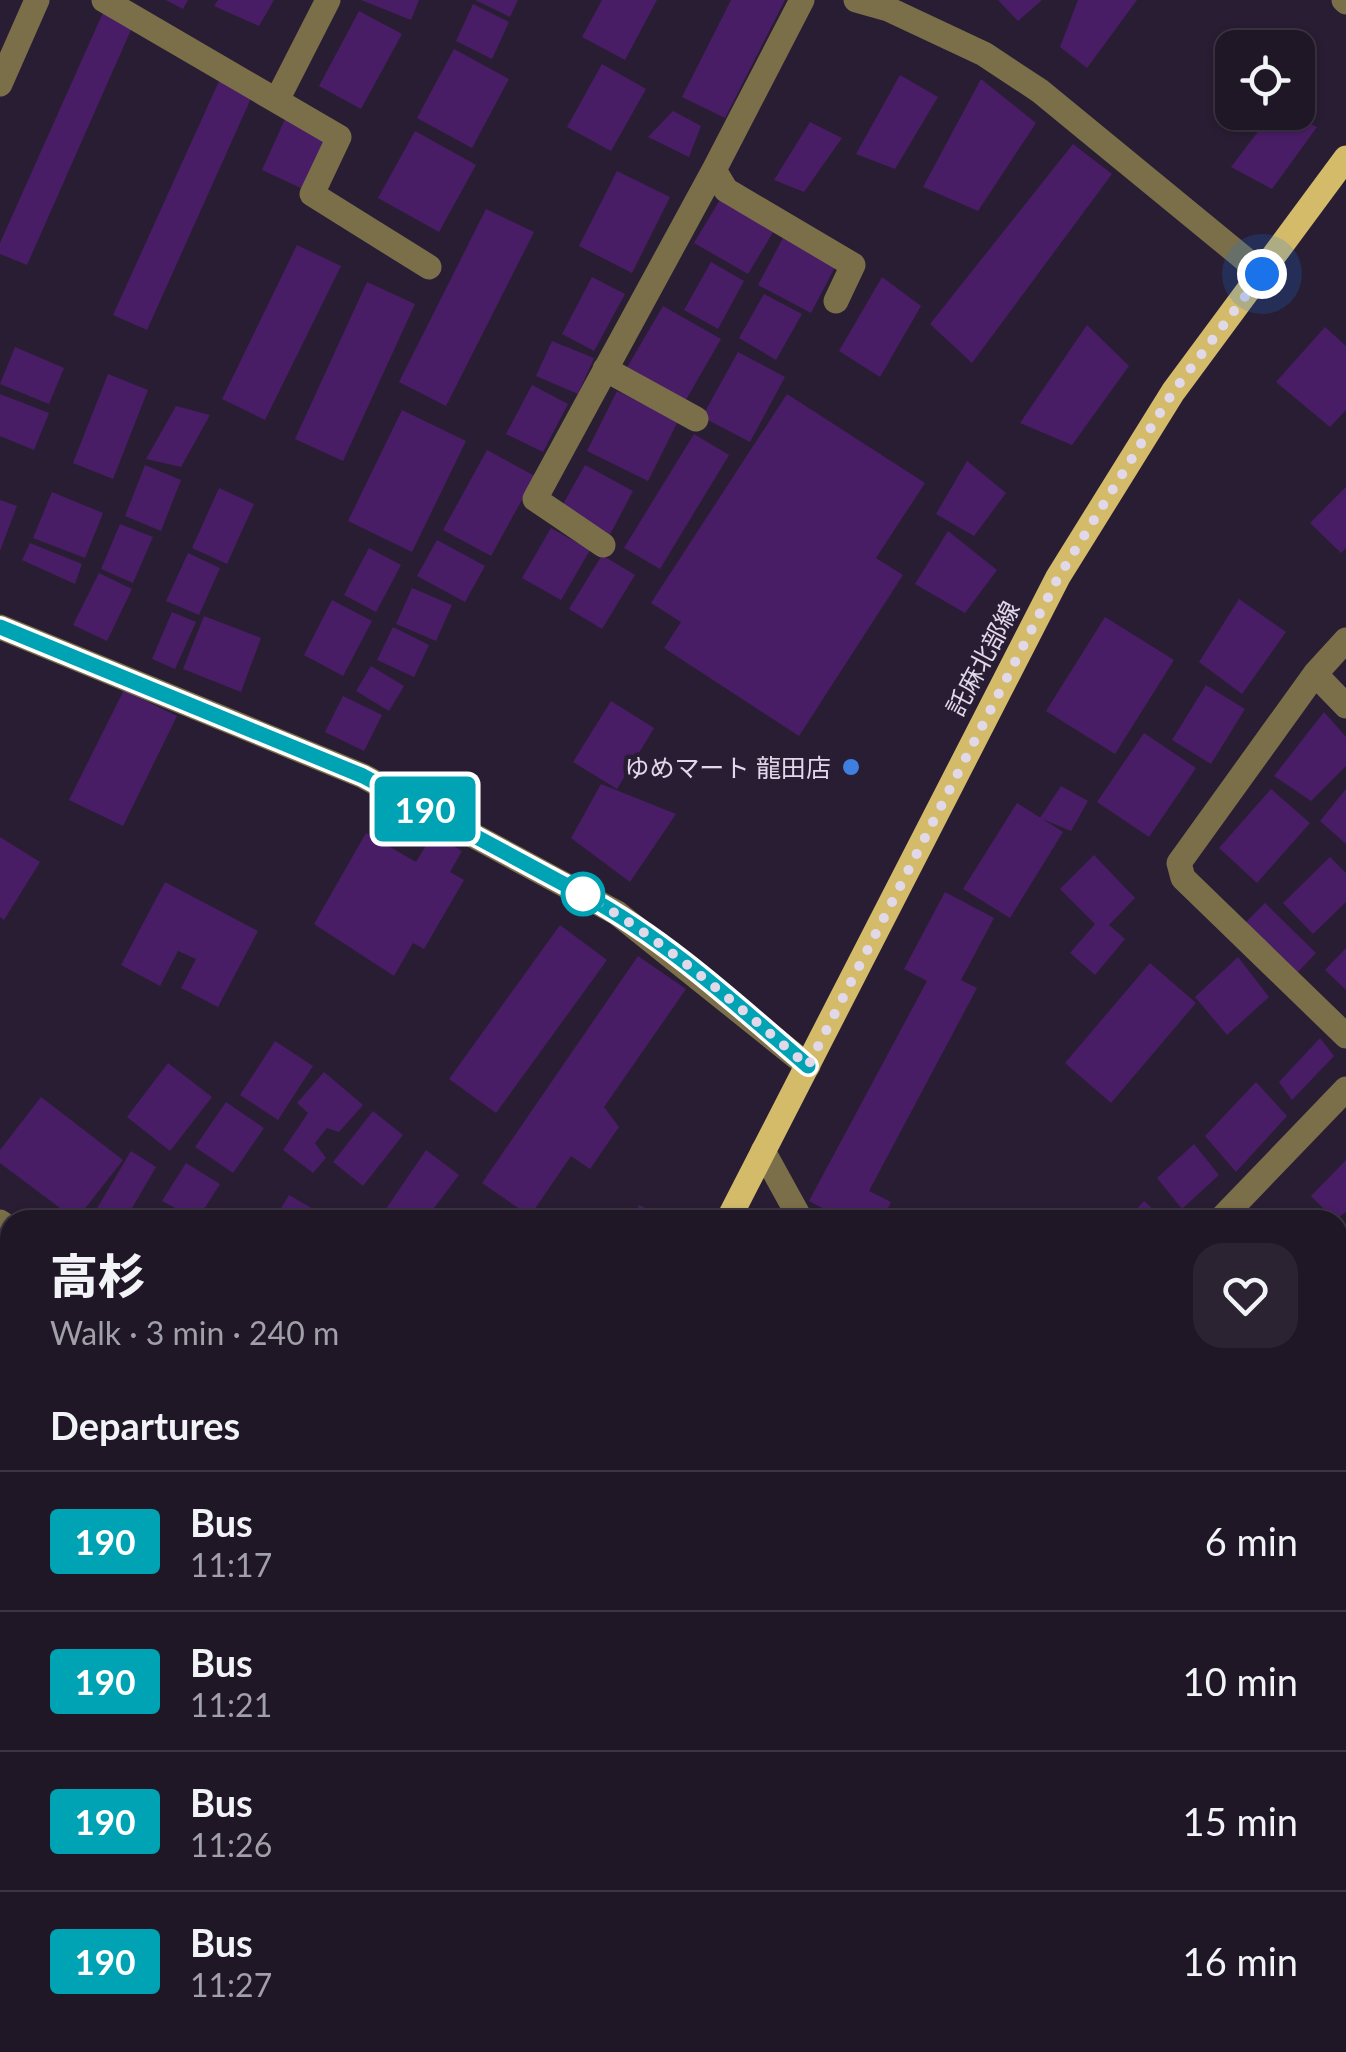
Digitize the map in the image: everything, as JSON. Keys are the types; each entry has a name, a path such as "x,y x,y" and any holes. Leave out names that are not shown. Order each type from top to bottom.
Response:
{"main road":[{"name":"託麻北部線","path":"733,1210 1058,578 1173,392 1346,158"}],"street":[{"path":"0,84 37,0"},
{"path":"104,0 340,137 312,194 430,267"},
{"path":"276,100 328,0"},
{"path":"603,544 535,500 802,0"},
{"path":"856,0 888,9 984,54 1040,91 1262,274"},
{"path":"714,170 726,190 853,265 836,302"},
{"path":"605,369 696,419"},
{"path":"0,627 363,776 600,904 710,982 808,1066"},
{"path":"1346,640 1315,674 1179,863 1183,878 1346,1036"},
{"path":"1315,674 1346,706"},
{"path":"1230,1210 1346,1088"},
{"path":"763,1151 795,1210"}],"building":[{"path":"166,0 188,0 183,9"},
{"path":"218,0 274,0 259,26 214,6"},
{"path":"361,0 419,0 411,20"},
{"path":"475,0 518,0 510,17"},
{"path":"602,0 657,0 625,60 582,37"},
{"path":"731,0 785,0 725,118 682,97"},
{"path":"998,0 1042,0 1018,21"},
{"path":"1078,0 1137,0 1087,68 1060,47"},
{"path":"473,4 509,22 492,59 456,41"},
{"path":"106,6 134,23 27,265 0,254 0,243"},
{"path":"359,11 402,34 361,109 319,86"},
{"path":"454,49 509,79 472,148 417,118"},
{"path":"602,64 646,89 611,151 567,127"},
{"path":"900,75 938,97 895,169 856,154"},
{"path":"220,79 253,94 147,330 113,315"},
{"path":"981,79 1036,123 978,211 923,187"},
{"path":"290,108 325,138 305,190 262,170"},
{"path":"673,111 701,126 689,157 648,137"},
{"path":"810,122 842,138 804,192 774,180"},
{"path":"1259,130 1315,130 1272,189 1231,167"},
{"path":"415,131 476,165 439,232 378,198"},
{"path":"1073,144 1112,174 972,363 930,324"},
{"path":"617,171 670,197 632,273 579,246"},
{"path":"721,198 775,229 748,274 694,243"},
{"path":"486,209 534,232 446,406 399,382"},
{"path":"783,238 836,265 811,313 758,285"},
{"path":"297,245 341,266 265,420 222,399"},
{"path":"711,262 744,281 718,329 684,310"},
{"path":"592,277 625,294 594,351 562,334"},
{"path":"882,277 921,306 880,377 839,351"},
{"path":"367,282 415,304 343,461 295,439"},
{"path":"764,294 802,314 776,360 739,338"},
{"path":"663,306 721,339 683,405 625,371"},
{"path":"1087,325 1129,366 1072,445 1020,423"},
{"path":"1325,327 1346,346 1346,410 1330,427 1276,382"},
{"path":"552,341 594,358 578,394 536,376"},
{"path":"15,347 64,368 49,404 0,384"},
{"path":"738,352 785,377 750,442 702,417"},
{"path":"108,374 148,390 113,479 73,463"},
{"path":"532,385 568,404 543,452 506,434"},
{"path":"617,391 678,421 648,481 587,451"},
{"path":"0,394 49,413 34,450 0,436"},
{"path":"787,394 925,483 876,558 903,575 799,736 664,648 681,622 651,603"},
{"path":"176,406 210,415 181,467 146,459"},
{"path":"402,410 466,441 412,552 348,521"},
{"path":"694,434 729,455 660,569 624,548"},
{"path":"487,450 535,476 491,556 443,530"},
{"path":"967,461 1006,493 974,536 936,514"},
{"path":"145,465 181,480 161,531 125,516"},
{"path":"585,465 633,491 607,540 562,506"},
{"path":"1346,487 1346,548 1341,553 1310,523"},
{"path":"219,488 254,504 227,564 192,548"},
{"path":"52,492 103,513 85,558 33,538"},
{"path":"0,500 17,506 0,551"},
{"path":"120,524 153,537 133,583 101,569"},
{"path":"551,528 590,550 561,600 522,578"},
{"path":"948,531 997,570 965,613 915,584"},
{"path":"437,540 485,566 465,602 417,576"},
{"path":"30,543 82,564 75,584 22,560"},
{"path":"369,548 401,565 376,612 344,595"},
{"path":"188,553 220,568 199,615 166,601"},
{"path":"602,555 635,575 602,629 569,609"},
{"path":"99,573 132,589 107,641 73,625"},
{"path":"412,588 452,605 436,641 396,624"},
{"path":"1239,599 1286,632 1242,694 1199,662"},
{"path":"332,600 372,621 343,676 304,655"},
{"path":"172,612 196,622 175,669 152,659"},
{"path":"204,616 261,638 241,692 183,669"},
{"path":"1105,617 1174,660 1115,754 1046,711"},
{"path":"393,627 429,645 414,677 377,660"},
{"path":"371,666 404,686 389,711 356,691"},
{"path":"1206,685 1245,709 1211,764 1172,740"},
{"path":"124,690 177,716 123,826 69,800"},
{"path":"343,696 382,715 364,751 325,732"},
{"path":"611,701 654,728 617,789 573,762"},
{"path":"1324,712 1346,737 1346,766 1311,801 1274,776"},
{"path":"1144,733 1196,768 1149,837 1097,802"},
{"path":"601,784 676,814 630,882 571,838"},
{"path":"1061,786 1088,801 1071,831 1040,818"},
{"path":"1271,789 1310,823 1257,883 1219,848"},
{"path":"1346,789 1346,844 1320,821"},
{"path":"1017,803 1063,832 1010,918 963,889"},
{"path":"366,833 416,862 433,834 462,851 450,872 464,880 424,949 413,943 394,976 314,924"},
{"path":"0,837 40,862 4,920 0,917"},
{"path":"1094,855 1135,898 1109,925 1125,939 1095,975 1070,953 1095,924 1060,889"},
{"path":"1330,857 1346,873 1346,902 1313,934 1283,903"},
{"path":"165,882 258,931 218,1007 181,988 196,959 178,951 160,986 121,965"},
{"path":"945,892 994,918 961,980 977,988 869,1191 891,1202 887,1210 826,1210 809,1201 927,981 904,969"},
{"path":"1265,903 1316,953 1297,973 1245,923"},
{"path":"560,925 607,960 496,1113 449,1079"},
{"path":"1346,948 1346,990 1325,970"},
{"path":"638,956 686,989 604,1107 619,1127 590,1169 571,1156 534,1210 521,1210 482,1183"},
{"path":"1238,957 1269,997 1227,1035 1195,997"},
{"path":"1150,963 1196,1003 1111,1103 1065,1063"},
{"path":"1320,1038 1334,1056 1292,1100 1279,1082"},
{"path":"275,1041 313,1066 278,1120 240,1095"},
{"path":"168,1063 212,1097 170,1151 127,1117"},
{"path":"324,1072 363,1105 339,1132 327,1128 315,1143 326,1158 313,1173 283,1150 308,1113 297,1103"},
{"path":"1256,1082 1287,1116 1236,1172 1205,1136"},
{"path":"41,1097 123,1160 84,1210 63,1210 0,1163 0,1150"},
{"path":"226,1102 264,1128 233,1173 195,1147"},
{"path":"373,1111 403,1135 363,1186 333,1162"},
{"path":"1194,1144 1219,1175 1182,1209 1157,1178"},
{"path":"426,1150 459,1175 433,1210 386,1209"},
{"path":"131,1151 156,1167 131,1210 96,1210"},
{"path":"1346,1160 1346,1210 1325,1210 1311,1196"},
{"path":"186,1163 220,1184 203,1210 179,1210 162,1201"},
{"path":"289,1195 315,1210 280,1210"},
{"path":"1144,1201 1154,1210 1135,1210"}],"bus line":[{"name":"190","path":"0,627 363,776 586,896 617,913 710,982 808,1066"}],"place":[{"name":"ゆめマート 龍田店","path":"851,767"}],"route":[{"path":"583,894 617,913 710,982 808,1066 1058,578 1173,392 1262,274"}]}
